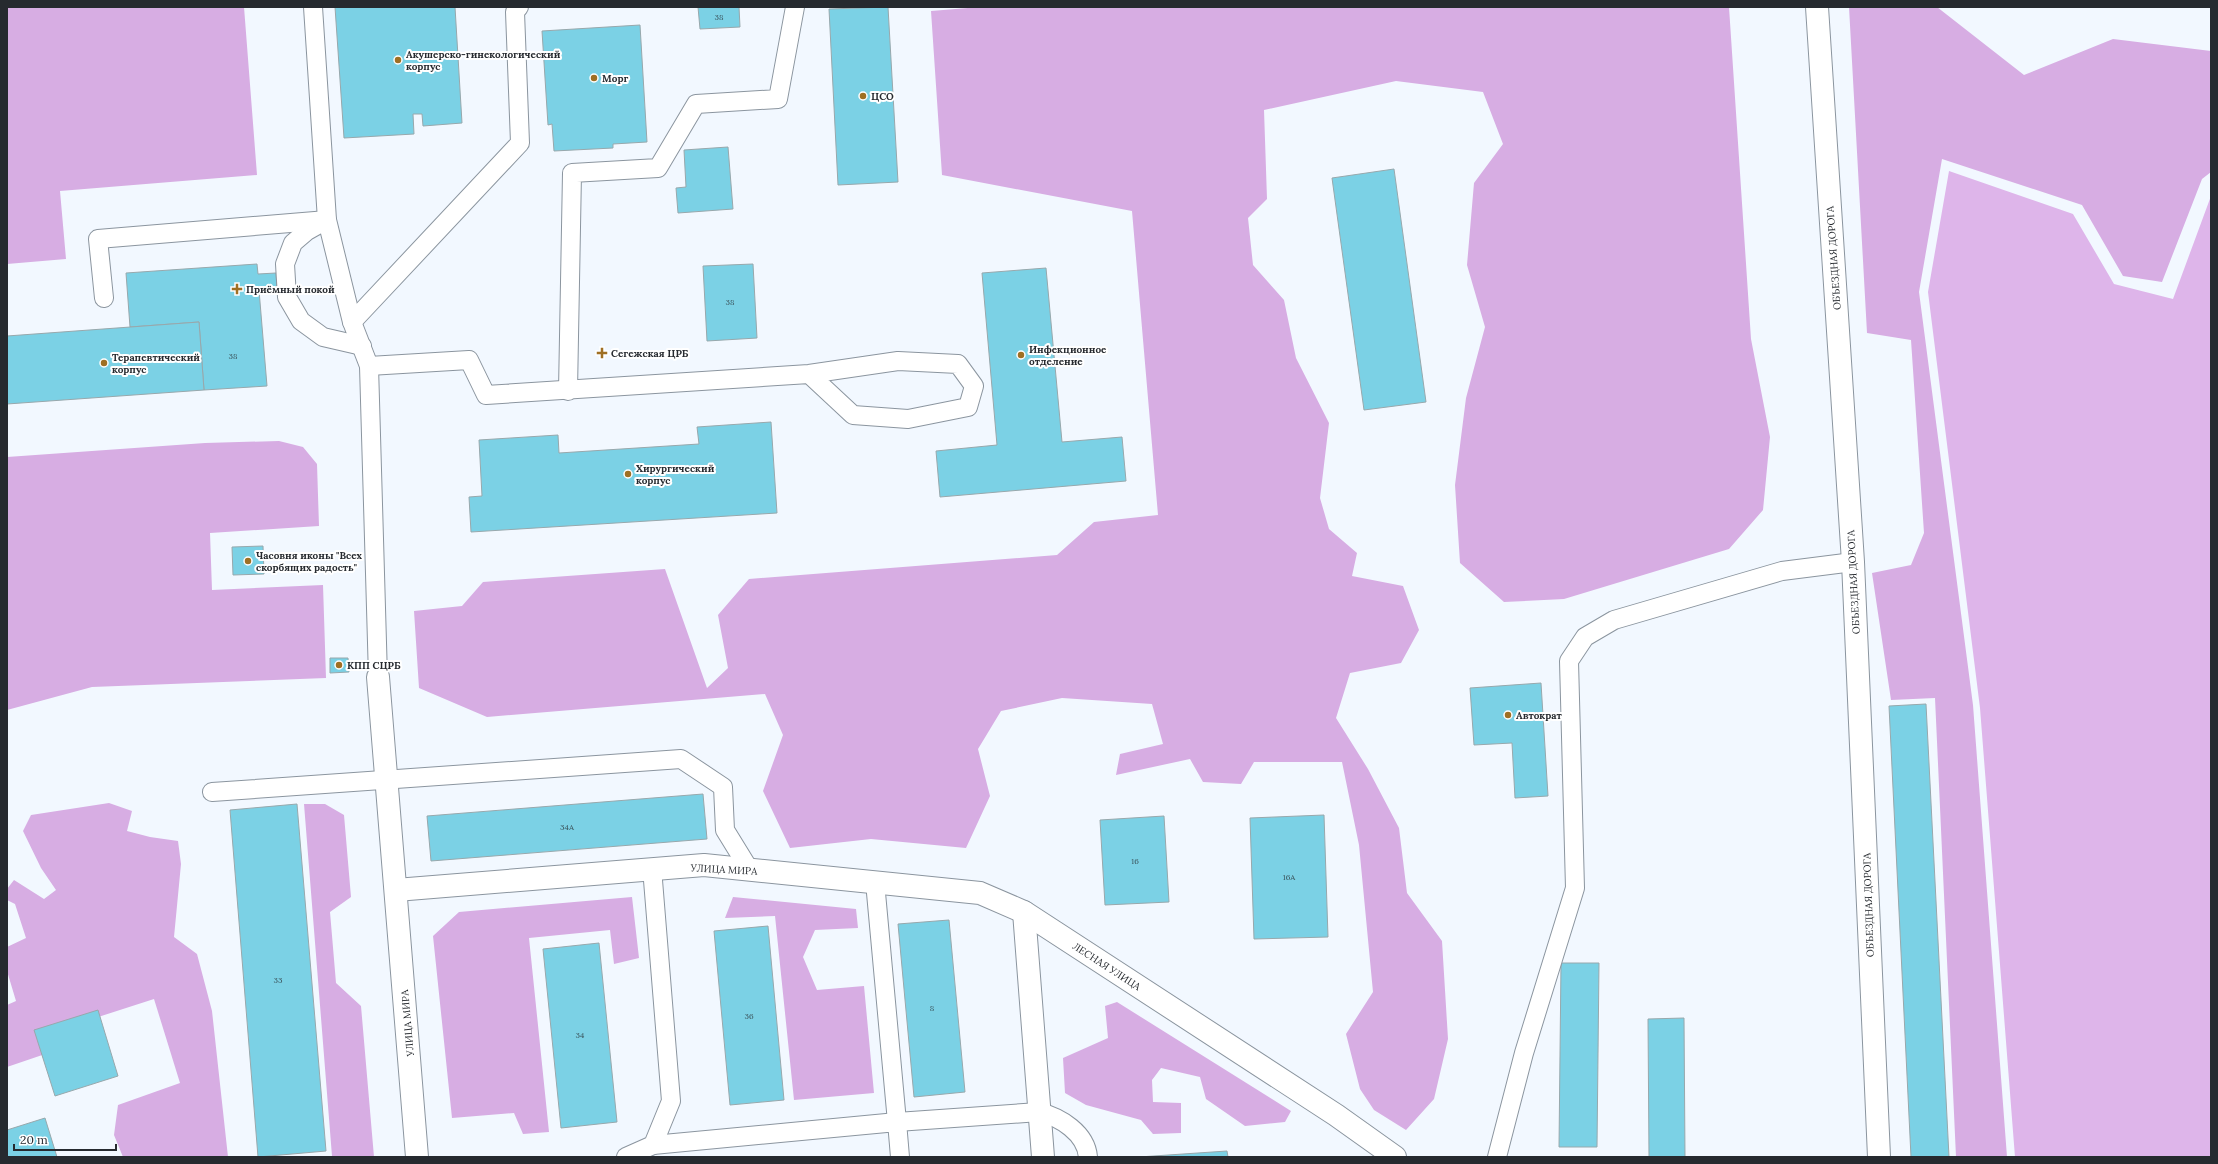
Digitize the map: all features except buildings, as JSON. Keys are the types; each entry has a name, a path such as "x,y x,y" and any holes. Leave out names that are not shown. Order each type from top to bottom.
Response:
{"street":[{"name":"ОБЪЕЗДНАЯ ДОРОГА","path":"1817,7 1853,562 1879,1157"},
{"name":"УЛИЦА МИРА","path":"378,677 417,1157"},
{"name":"УЛИЦА МИРА","path":"396,890 652,868 704,865 980,893 1024,912"},
{"path":"1024,912 1043,1157"},
{"name":"ЛЕСНАЯ УЛИЦА","path":"1024,912 1336,1115 1395,1157"}],"lane":[{"path":"313,7 327,220 352,322 369,366 378,677"},
{"path":"352,322 520,143 515,12 519,7"},
{"path":"568,391 572,173 658,168 696,104 778,99 795,7"},
{"path":"104,298 98,239 327,220"},
{"path":"327,220 307,231 293,243 285,264 287,297 301,321 323,337 362,346"},
{"path":"369,366 469,360 486,395 568,391 809,374 898,360 958,364 974,386 968,407 908,419 853,415 809,374"},
{"path":"1497,1157 1524,1053 1575,888 1568,661 1585,638 1614,620 1782,571 1853,562"},
{"path":"212,792 681,759 723,787 725,830 749,869"},
{"path":"652,868 671,1101 657,1151"},
{"path":"874,882 900,1157"},
{"path":"626,1157 657,1151 897,1122 1039,1112 1050,1114 1077,1132 1088,1157"}],"shaded area":[{"path":"7,7 244,7 257,175 60,191 66,259 7,264"},
{"path":"980,7 1729,7 1751,339 1770,437 1763,510 1729,549 1564,599 1504,602 1460,563 1455,485 1466,398 1485,327 1467,265 1474,183 1503,144 1483,92 1396,81 1264,110 1267,199 1248,218 1253,265 1284,300 1296,358 1329,423 1320,498 1329,529 1357,553 1352,576 1403,586 1419,630 1401,663 1350,673 1336,718 1368,769 1399,828 1407,893 1442,941 1448,1039 1434,1099 1406,1130 1374,1110 1360,1089 1346,1034 1373,992 1359,845 1342,762 1254,762 1241,784 1203,782 1190,759 1116,775 1120,754 1163,744 1152,704 1062,698 1001,711 978,749 990,796 966,848 871,839 790,848 763,791 783,735 765,694 487,717 419,688 414,611 462,606 483,582 665,569 707,688 728,668 718,615 749,579 1057,555 1094,522 1158,515 1132,211 942,175 931,11"},
{"path":"1849,7 1937,7 2024,75 2113,39 2211,51 2211,172 2202,179 2162,282 2123,276 2082,205 1942,159 1919,292 1973,705 2007,1157 1956,1157 1935,698 1891,700 1872,573 1911,565 1924,533 1911,340 1867,333"},
{"path":"1949,171 2073,214 2114,284 2173,299 2211,196 2211,1157 2015,1157 1980,708 1928,292"},
{"path":"279,441 303,447 317,464 319,526 210,533 212,590 323,585 326,678 92,687 7,710 7,457 205,443"},
{"path":"109,803 132,811 127,831 150,837 178,841 181,864 174,937 197,954 212,1011 228,1157 123,1157 114,1135 118,1105 180,1083 154,999 61,1029 54,1051 7,1067 7,1005 16,1001 7,971 7,947 26,938 15,904 7,900 7,889 14,880 44,899 56,890 41,868 23,831 31,815"},
{"path":"304,804 325,804 344,815 351,897 330,912 336,983 361,1006 374,1157 327,1157 332,1156"},
{"path":"632,897 639,958 614,964 610,930 529,938 549,1132 523,1134 514,1113 452,1118 433,936 459,912"},
{"path":"733,897 856,909 858,928 815,930 803,957 817,990 864,986 874,1093 794,1100 775,916 725,918"},
{"path":"1117,1002 1291,1111 1285,1122 1245,1126 1206,1099 1200,1077 1161,1068 1152,1080 1153,1102 1181,1103 1181,1133 1153,1134 1141,1120 1086,1105 1065,1093 1063,1058 1108,1038 1105,1006"}],"place":[{"name":"Акушерско-гинекологический корпус","path":"398,60"},
{"name":"Морг","path":"594,78"},
{"name":"ЦСО","path":"863,96"},
{"name":"Приёмный покой","path":"237,289"},
{"name":"Сегежская ЦРБ","path":"602,353"},
{"name":"Инфекционное отделение","path":"1021,355"},
{"name":"Терапевтический корпус","path":"104,363"},
{"name":"Хирургический корпус","path":"628,474"},
{"name":"Часовня иконы \"Всех скорбящих радость\"","path":"248,561"},
{"name":"КПП СЦРБ","path":"339,665"},
{"name":"Автократ","path":"1508,715"}]}
